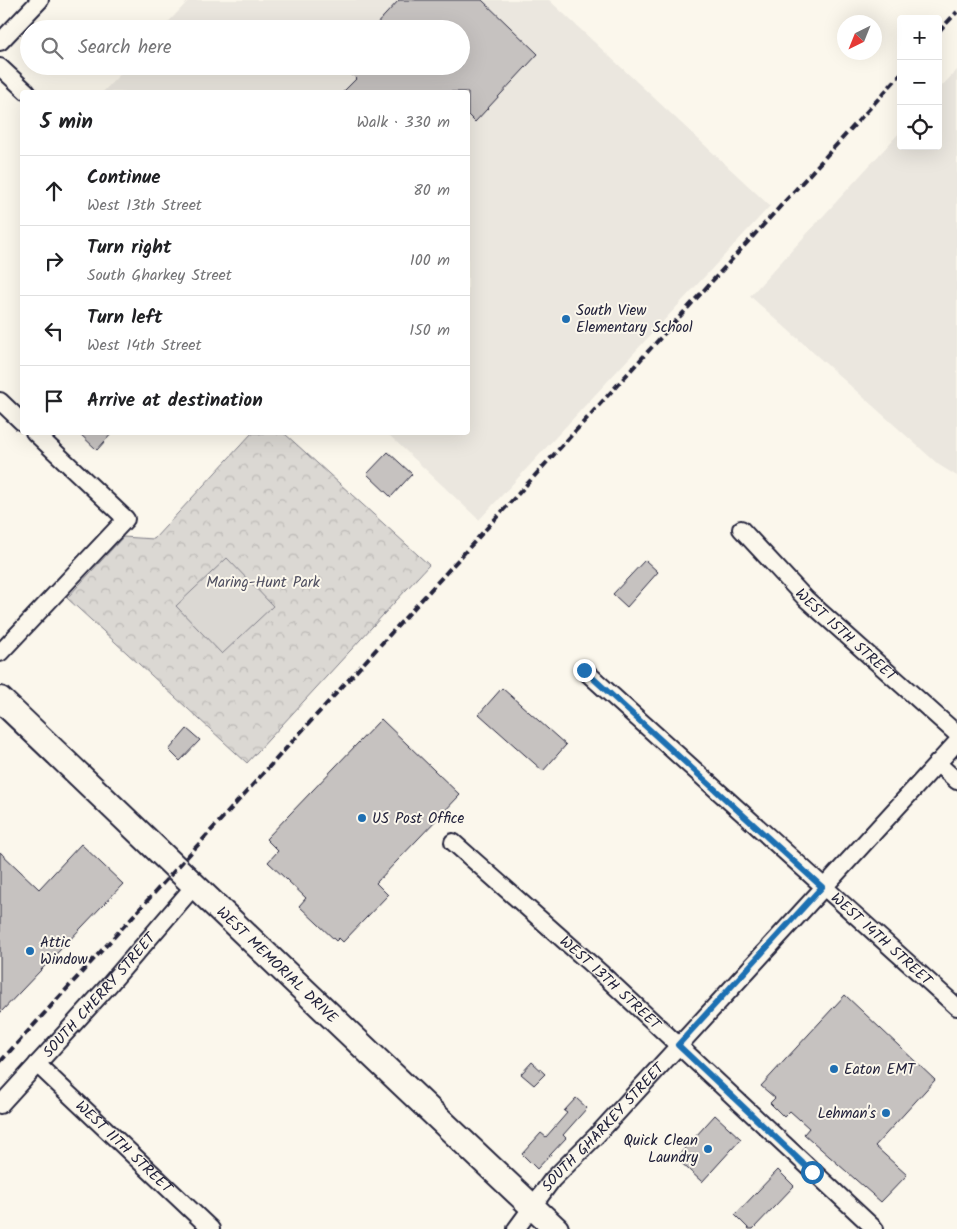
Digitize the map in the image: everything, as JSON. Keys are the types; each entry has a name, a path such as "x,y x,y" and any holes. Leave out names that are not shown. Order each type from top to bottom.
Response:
{"main road":[{"name":"WEST MEMORIAL DRIVE","path":"3,708 195,884 337,1023 556,1229"}],"street":[{"path":"21,20 40,0"},
{"path":"0,42 20,21"},
{"path":"0,68 25,90"},
{"path":"0,401 20,420"},
{"path":"0,653 126,519 37,435"},
{"name":"WEST 15TH STREET","path":"741,529 806,599 957,734"},
{"name":"WEST 14TH STREET","path":"584,670 957,1007"},
{"name":"SOUTH GHARKEY STREET","path":"516,1229 552,1180 957,742"},
{"path":"937,763 957,781"},
{"name":"WEST 13TH STREET","path":"453,842 678,1045 875,1229"},
{"name":"SOUTH CHERRY STREET","path":"0,1105 195,884"},
{"name":"WEST 11TH STREET","path":"37,1064 211,1229"}],"shaded area":[{"name":"South View Elementary School","path":"189,0 549,0 770,206 479,520 389,435 470,435 470,90 105,90 119,75 470,75 470,20 170,20"},
{"path":"957,70 957,476 939,465 750,296 897,135 897,150 942,150 942,86"}],"green space":[{"name":"Maring-Hunt Park","path":"250,435 286,435 429,565 247,763 67,598 123,537 154,539"},
{"path":"227,558 273,606 222,654 176,606"}],"building":[{"path":"399,0 482,0 538,54 475,122 470,117 470,90 345,90 356,79 352,75 470,75 470,20 380,20"},
{"path":"81,435 110,435 97,450"},
{"path":"388,452 412,474 391,497 367,474"},
{"path":"645,560 658,572 627,607 613,594"},
{"path":"502,688 566,745 543,771 479,714"},
{"name":"US Post Office","path":"381,719 460,795 376,883 388,895 343,942 339,938 336,941 299,906 306,898 268,862 278,851 266,839"},
{"path":"187,729 200,740 180,761 169,750"},
{"name":"Attic Window","path":"81,844 123,884 0,1013 0,852 39,889"},
{"name":"Eaton EMT","path":"845,995 935,1080 875,1146 907,1175 881,1202 804,1134 809,1128 790,1111 784,1117 770,1103 775,1098 761,1086"},
{"path":"532,1062 545,1074 534,1085 521,1074"},
{"path":"576,1098 587,1108 563,1135 566,1138 537,1169 522,1154 541,1133 546,1137 567,1113 564,1111"},
{"name":"Quick Clean Laundry","path":"715,1115 741,1139 702,1182 676,1158"},
{"path":"778,1170 794,1186 753,1229 749,1229 735,1215"}],"railway":[{"path":"942,28 957,12"},
{"path":"0,1062 897,78"}],"place":[{"name":"South View Elementary School","path":"566,319"},
{"name":"US Post Office","path":"362,818"},
{"name":"Attic Window","path":"30,951"},
{"name":"Eaton EMT","path":"834,1069"},
{"name":"Lehman's","path":"886,1113"},
{"name":"Quick Clean Laundry","path":"708,1149"}],"route":[{"path":"584,670 822,887 678,1045 812,1172"}]}
